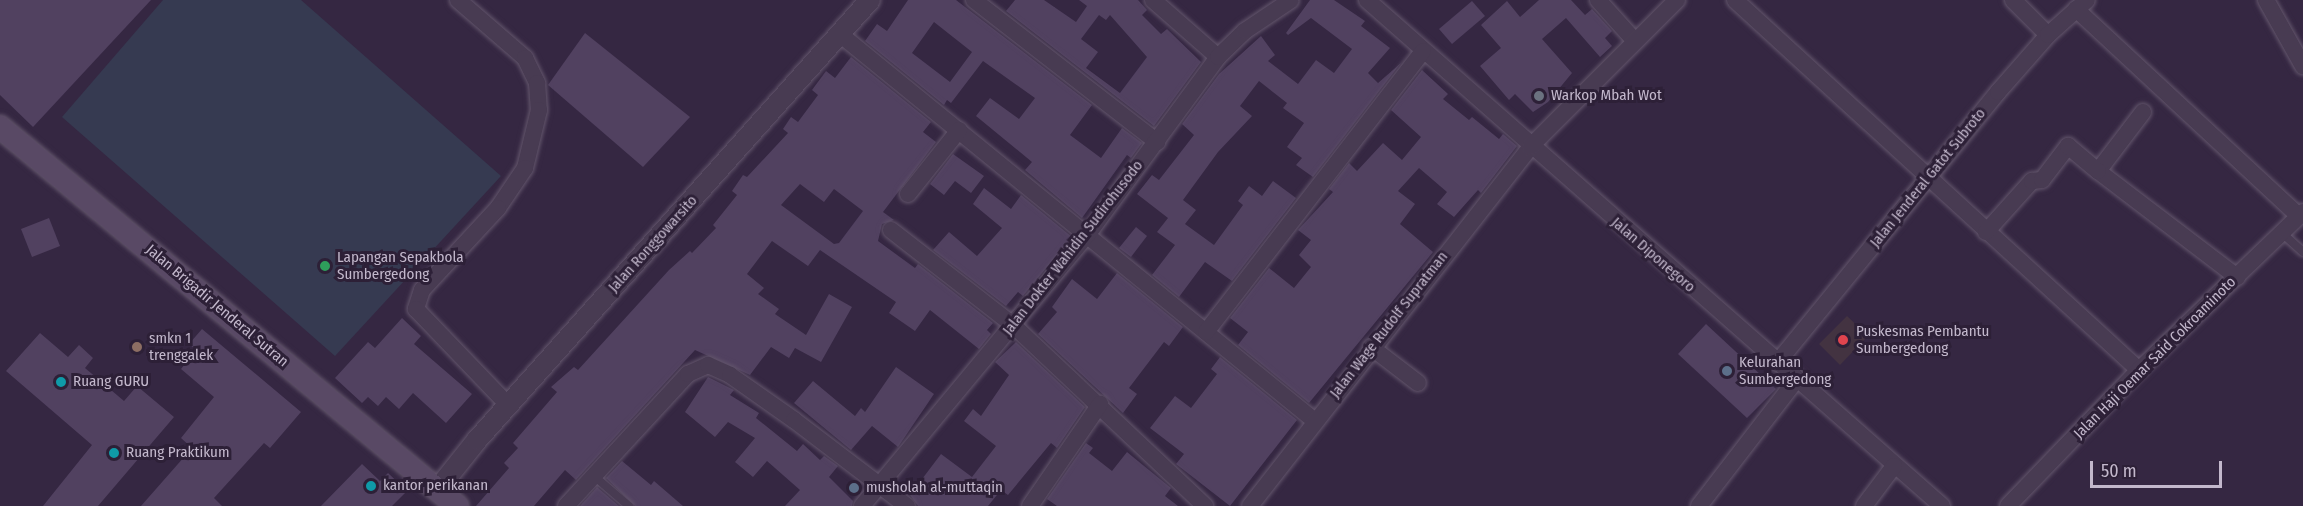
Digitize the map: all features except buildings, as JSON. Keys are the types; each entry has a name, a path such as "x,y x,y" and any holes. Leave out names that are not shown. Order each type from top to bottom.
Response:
{"main road":[{"name":"Jalan Brigadir Jenderal Sutran","path":"0,127 457,506"}],"street":[{"path":"458,0 525,58 537,83 539,110 525,168 498,208 423,290 416,309 508,405"},
{"name":"Jalan Ronggowarsito","path":"432,483 508,405 870,0"},
{"path":"974,0 1157,142"},
{"path":"1153,0 1218,57"},
{"name":"Jalan Dokter Wahidin Sudirohusodo","path":"862,506 1088,234 1218,57 1245,31 1291,0"},
{"name":"Jalan Diponegoro","path":"1366,0 1530,147 1942,506"},
{"path":"1598,0 1634,40"},
{"name":"Jalan Wage Rudolf Supratman","path":"1250,506 1371,347 1530,147 1634,40 1677,0"},
{"path":"1735,0 1928,180 2139,370"},
{"path":"2013,0 2048,35"},
{"path":"2266,0 2303,66"},
{"path":"2082,4 2301,214"},
{"name":"Jalan Jenderal Gatot Subroto","path":"1777,363 2048,35 2082,4"},
{"path":"841,35 1315,421"},
{"path":"1206,332 1423,51"},
{"path":"2098,171 2143,112"},
{"path":"908,194 959,130"},
{"path":"1986,232 2032,182 2042,180 2068,146 2237,277"},
{"name":"Jalan Haji Oemar Said Cokroaminoto","path":"2008,506 2139,370 2301,214"},
{"path":"891,230 1013,325 1100,404 1205,506"},
{"path":"1371,347 1418,383"},
{"path":"566,506 688,374 708,365 730,375 907,506"},
{"path":"1699,506 1796,380"},
{"path":"1030,506 1100,404"},
{"path":"1864,506 1894,466"}],"lane":[{"path":"2282,233 2303,252"},
{"path":"594,476 629,506"}],"shaded area":[{"name":"Lapangan Sepakbola Sumbergedong","path":"163,0 301,0 501,176 335,356 62,117"},
{"name":"Puskesmas Pembantu Sumbergedong","path":"1847,316 1868,336 1840,365 1819,344"}],"place":[{"name":"Warkop Mbah Wot","path":"1539,96"},
{"name":"Lapangan Sepakbola Sumbergedong","path":"325,266"},
{"name":"Puskesmas Pembantu Sumbergedong","path":"1843,340"},
{"name":"smkn 1 trenggalek","path":"137,347"},
{"name":"Kelurahan Sumbergedong","path":"1727,371"},
{"name":"Ruang GURU","path":"61,382"},
{"name":"Ruang Praktikum","path":"114,453"},
{"name":"kantor perikanan","path":"371,486"},
{"name":"musholah al-muttaqin","path":"854,488"}]}
